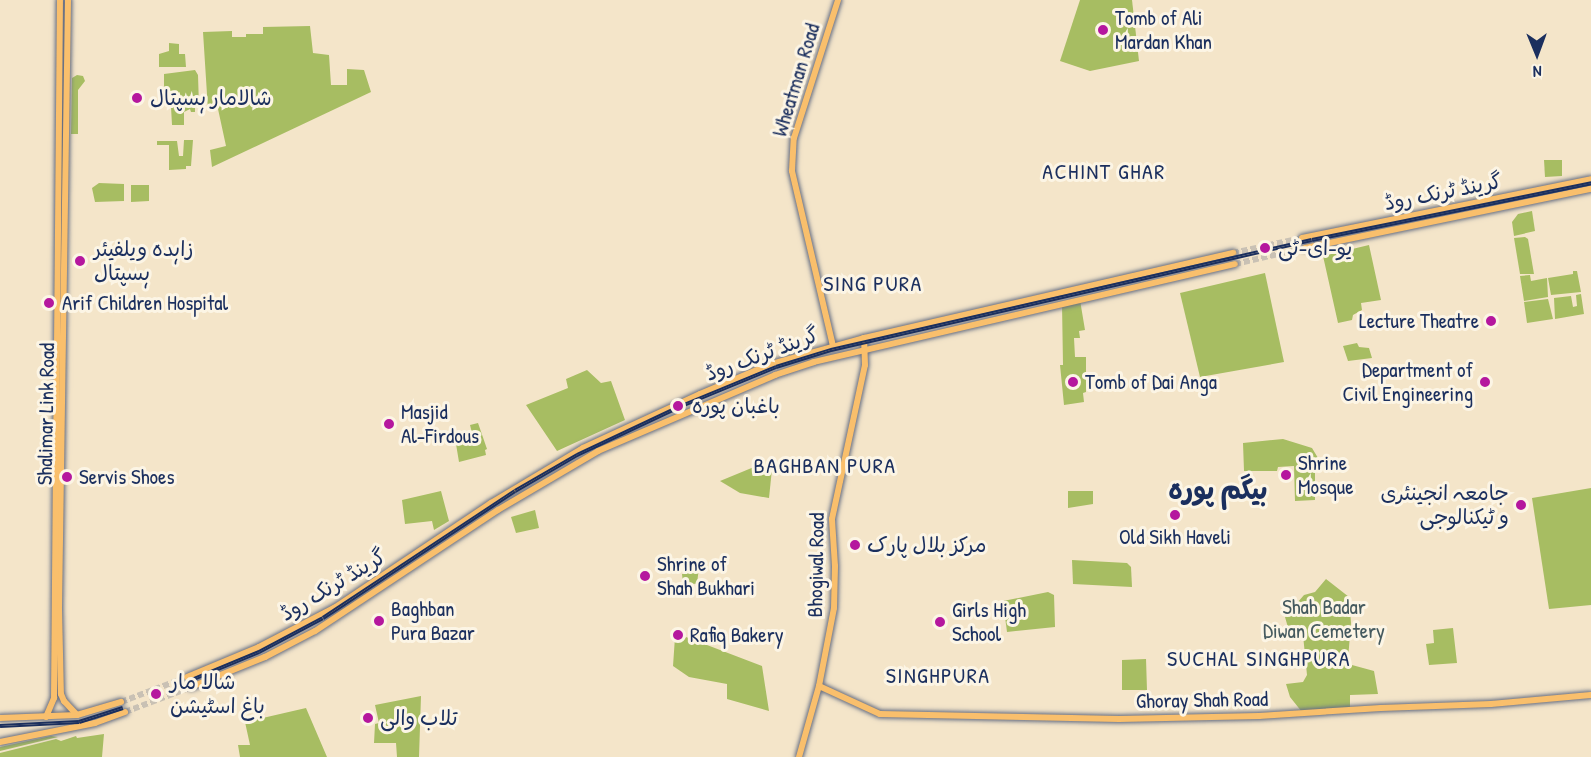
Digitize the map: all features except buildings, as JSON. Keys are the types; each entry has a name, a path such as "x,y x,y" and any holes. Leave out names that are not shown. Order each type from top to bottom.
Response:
{"main road":[{"name":"Shalimar Link Road","path":"46,717 54,698 57,587 63,64 60,0"},
{"name":"Shalimar Link Road","path":"63,64 68,0"},
{"name":"Wheatman Road","path":"833,346 792,171 796,132 838,0"},
{"name":"گرینڈ ٹرنک روڈ","path":"1302,238 1591,179"},
{"name":"گرینڈ ٹرنک روڈ","path":"1305,248 1591,189"},
{"path":"1396,218 1397,229"},
{"name":"گرینڈ ٹرنک روڈ","path":"186,677 270,642 334,608 509,492 583,448 771,364 864,338 1233,253"},
{"name":"گرینڈ ٹرنک روڈ","path":"190,687 265,657 315,631 498,510 598,451 775,375 866,350 1235,264"},
{"name":"Bhogiwal Road","path":"799,757 819,686 835,597 832,519 834,501 865,365 864,338"},
{"name":"Shalimar Link Road","path":"57,587 61,694 64,701 77,715"},
{"path":"215,666 214,671 221,676"},
{"path":"197,673 201,676 202,682"},
{"name":"Ghoray Shah Road","path":"819,686 879,714 1119,719 1259,716 1350,709 1491,704 1591,695"},
{"path":"0,718 77,715 121,702"},
{"path":"0,742 95,723 125,712"}],"green space":[{"name":"Tomb of Ali Mardan Khan","path":"1080,0 1132,0 1139,61 1090,71 1060,61"},
{"path":"310,26 313,53 329,55 331,85 347,85 347,69 364,70 371,92 212,167 210,150 226,146 218,109 208,110 203,32 232,31 232,37 246,37 246,34 263,34 263,27"},
{"path":"169,43 179,44 179,54 185,54 186,67 159,67 159,54 169,51"},
{"path":"195,70 198,75 199,106 195,106 195,112 191,112 190,109 184,112 184,125 172,125 171,107 174,103 172,103 172,95 164,95 164,74"},
{"path":"77,75 83,76 85,81 78,90 78,134 71,134 72,78"},
{"path":"184,140 193,140 191,166 186,166 186,169 169,170 169,145 157,145 157,141 177,141 179,156 183,156"},
{"path":"1544,160 1562,160 1562,176 1545,177"},
{"path":"99,183 124,184 124,201 95,202 92,188"},
{"path":"131,185 149,185 149,201 131,202"},
{"path":"1532,211 1535,231 1514,236 1512,222 1518,214"},
{"path":"1514,238 1528,239 1534,274 1520,274"},
{"path":"1369,245 1381,300 1361,303 1362,310 1353,315 1352,320 1338,323 1323,256"},
{"path":"1573,271 1577,271 1581,292 1551,295 1548,278 1573,274"},
{"path":"1265,273 1284,362 1200,377 1180,293"},
{"path":"1530,275 1531,281 1547,278 1548,297 1524,301 1520,276"},
{"path":"1581,294 1584,314 1555,319 1554,298 1571,296 1573,307 1577,306 1576,295"},
{"path":"1548,299 1553,319 1527,323 1524,302"},
{"path":"1080,300 1085,330 1079,331 1080,338 1074,338 1075,357 1086,357 1086,392 1083,393 1084,402 1064,405 1060,365 1063,365 1062,304"},
{"path":"1357,343 1359,347 1369,348 1372,358 1348,361 1343,346"},
{"path":"587,370 601,383 611,381 625,420 557,451 526,405 568,388 566,379"},
{"path":"478,423 487,449 485,450 486,455 459,462 455,438 472,433 470,425"},
{"path":"1283,439 1312,448 1318,458 1315,458 1315,500 1295,501 1294,466 1278,467 1277,471 1244,471 1243,443"},
{"path":"754,467 772,469 769,498 740,493 720,481"},
{"path":"1591,488 1591,605 1549,609 1532,498"},
{"path":"441,491 449,521 434,530 432,521 405,524 402,500"},
{"path":"1068,491 1093,491 1093,504 1068,508"},
{"path":"535,510 539,528 516,533 511,517"},
{"path":"1072,560 1127,563 1131,567 1132,587 1073,584"},
{"path":"688,566 699,567 697,584 683,583 682,574 687,574"},
{"name":"Shah Badar Diwan Cemetery","path":"1326,579 1349,597 1351,623 1348,659 1352,665 1374,671 1378,694 1350,695 1350,709 1302,712 1290,697 1286,684 1303,682 1307,675 1303,635 1289,631 1285,617 1304,595 1315,592"},
{"path":"1048,592 1054,595 1055,627 1007,632 1003,601"},
{"path":"1453,628 1457,663 1429,665 1426,644 1434,643 1433,630"},
{"path":"675,637 684,640 686,637 762,666 769,711 727,699 727,684 689,677 673,666"},
{"path":"1146,659 1147,690 1122,690 1122,660"},
{"path":"421,696 419,757 397,757 396,743 374,743 375,724 379,723 375,705"},
{"path":"306,708 327,757 240,757 238,745 250,745 245,722"},
{"path":"104,734 102,757 0,757 0,753 56,739 61,741 76,736 77,738"},
{"path":"51,736 58,737 0,751 0,747"}],"tunnel":[{"path":"1233,253 1302,238"},
{"path":"1235,264 1305,248"},
{"path":"121,702 187,677"},
{"path":"125,712 191,687"}],"railway":[{"path":"189,681 259,652 323,618 515,491 577,455 679,407 776,367 831,350 1312,240 1591,183"},
{"path":"0,726 79,722 123,708"}],"place":[{"name":"Tomb of Ali Mardan Khan","path":"1103,30"},
{"name":"شالامار ہسپتال","path":"137,98"},
{"name":"یو-ای-ٹی","path":"1265,248"},
{"name":"زاہدہ ویلفیئر ہسپتال","path":"80,261"},
{"name":"Arif Children Hospital","path":"49,303"},
{"name":"Lecture Theatre","path":"1491,321"},
{"name":"Tomb of Dai Anga","path":"1073,382"},
{"name":"Department of Civil Engineering","path":"1485,382"},
{"name":"باغبان پورہ","path":"678,406"},
{"name":"Masjid Al-Firdous","path":"389,424"},
{"name":"Shrine Mosque","path":"1286,475"},
{"name":"Servis Shoes","path":"67,477"},
{"name":"جامعہ انجینئری و ٹیکنالوجی","path":"1521,505"},
{"name":"Old Sikh Haveli","path":"1175,515"},
{"name":"مرکز بلال پارک","path":"855,545"},
{"name":"Shrine of Shah Bukhari","path":"645,576"},
{"name":"Baghban Pura Bazar","path":"379,621"},
{"name":"Girls High School","path":"940,622"},
{"name":"Rafiq Bakery","path":"678,635"},
{"name":"شالا مار باغ اسٹیشن","path":"156,694"},
{"name":"تلاب والی","path":"368,718"}],"district":[{"name":"ACHINT GHAR","path":"1104,172"},
{"name":"SING PURA","path":"873,284"},
{"name":"BAGHBAN PURA","path":"825,466"},
{"name":"بیگم پورہ","path":"1218,490"},
{"name":"SUCHAL SINGHPURA","path":"1259,659"},
{"name":"SINGHPURA","path":"938,676"}]}
